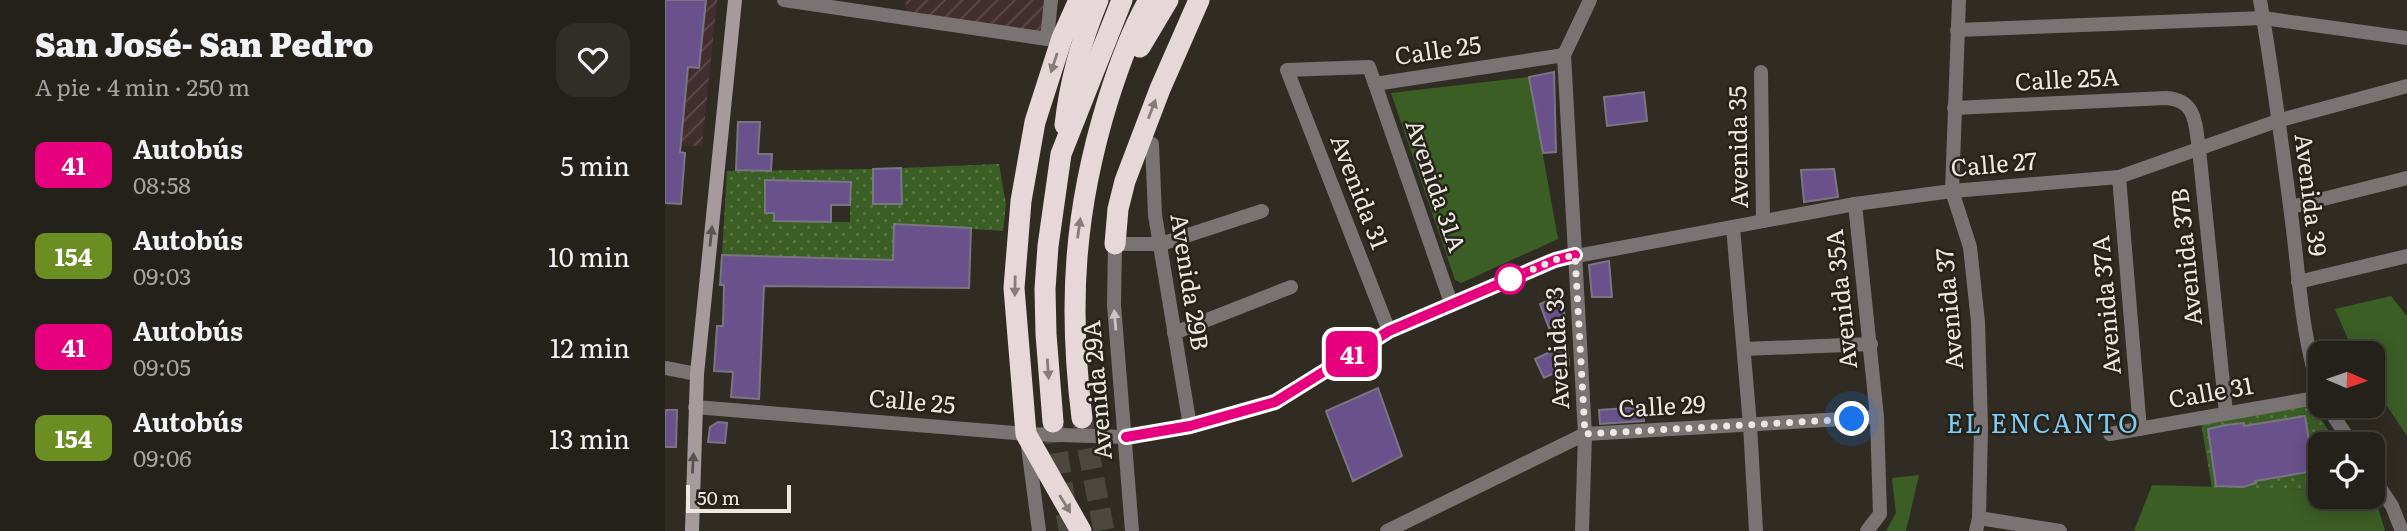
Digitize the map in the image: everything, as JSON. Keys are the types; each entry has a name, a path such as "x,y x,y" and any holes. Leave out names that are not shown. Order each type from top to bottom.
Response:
{"highway":[{"path":"1079,0 1062,38 1035,122 1021,201 1014,288 1026,434 1081,531"},
{"path":"1053,422 1046,334 1048,246 1069,88 1080,45 1098,0"},
{"path":"1061,155 1122,0"},
{"path":"1082,418 1074,343 1076,249 1088,174 1123,54 1149,0"},
{"path":"1104,113 1168,0"},
{"path":"1115,244 1118,209 1125,181 1160,89 1199,0"}],"main road":[{"path":"692,531 695,407 735,0"}],"street":[{"path":"783,0 1047,39 1051,0"},
{"name":"Avenida 33","path":"1582,531 1585,434 1564,55 1590,0"},
{"name":"Avenida 37","path":"1959,0 1952,191 1971,247 1978,322 1981,428 1978,525"},
{"name":"Avenida 39","path":"2260,0 2291,208 2308,353"},
{"path":"1957,30 2263,18 2407,38"},
{"name":"Calle 25","path":"1287,70 1369,68 1375,83 1564,55"},
{"name":"Avenida 31","path":"1287,70 1389,331"},
{"name":"Avenida 35","path":"1761,72 1763,221"},
{"name":"Avenida 31A","path":"1375,83 1451,303"},
{"name":"Calle 27","path":"1389,331 1555,260 1575,255 1855,204 1952,191 2119,177 2277,121 2407,86"},
{"name":"Calle 25A","path":"1954,108 2156,98 2183,101"},
{"name":"Avenida 37B","path":"2183,101 2193,114 2199,149 2226,414"},
{"name":"Avenida 29B","path":"1152,144 1155,215 1190,426"},
{"name":"Avenida 37A","path":"2119,177 2140,429"},
{"path":"2291,208 2407,178"},
{"name":"Avenida 35A","path":"1855,204 1877,417 1880,514 1867,531"},
{"path":"1115,244 1161,244 1262,211"},
{"name":"Avenida 35","path":"1733,227 1756,531"},
{"name":"Avenida 29A","path":"1115,244 1114,305 1132,531"},
{"path":"2298,282 2407,256"},
{"path":"1174,333 1291,287"},
{"name":"Calle 25","path":"695,407 1026,434 1126,437 1190,426 1275,402 1389,331"},
{"path":"1744,349 1871,344"},
{"path":"665,368 698,374"},
{"name":"Calle 31","path":"2110,434 2308,398"},
{"name":"Calle 29","path":"1387,531 1585,434 1877,417"},
{"path":"1026,434 1039,531"},
{"path":"2385,495 2402,531"},
{"path":"1978,525 2060,531"}],"shaded area":[{"path":"665,0 717,0 702,146 665,145"},
{"path":"906,0 1044,0 1041,33 905,14"}],"green space":[{"path":"1529,77 1558,239 1461,283 1455,280 1391,93"},
{"path":"999,164 1006,204 1003,231 895,224 893,260 722,255 727,171 873,169 873,204 901,204 901,168","holes":["774,180 850,182 850,222 774,221 774,213 765,212 765,189"]},
{"path":"2391,296 2407,316 2407,436 2385,403 2385,341 2349,341 2335,309"},
{"path":"2308,406 2308,418 2320,418 2329,432 2308,432 2308,490 2212,488 2201,423"},
{"path":"1919,475 1906,531 1886,531 1896,513 1892,478"},
{"path":"2152,485 2308,490 2308,509 2378,509 2385,531 2134,531"}],"building":[{"path":"665,0 706,0 699,68 688,67 680,152 685,153 681,204 665,203"},
{"path":"1554,72 1556,152 1543,153 1529,77"},
{"path":"1644,92 1647,121 1607,126 1604,97"},
{"path":"738,122 760,122 758,154 772,154 771,171 736,170"},
{"path":"901,168 902,204 873,204 873,169"},
{"path":"1834,169 1838,197 1804,202 1801,170"},
{"path":"765,180 851,182 850,205 831,205 831,222 774,221 774,213 765,213"},
{"path":"894,224 971,228 969,288 764,286 759,399 731,397 733,372 714,371 717,326 723,326 724,285 720,285 722,255 893,260"},
{"path":"1609,261 1612,297 1592,297 1589,265"},
{"path":"1562,294 1565,320 1549,328 1540,304"},
{"path":"1567,344 1569,366 1544,378 1535,359"},
{"path":"1378,388 1402,456 1353,481 1326,411"},
{"path":"1643,407 1644,421 1600,424 1599,410"},
{"path":"665,410 677,410 676,447 665,447"},
{"path":"2305,416 2308,472 2255,481 2256,483 2243,487 2216,486 2208,429 2244,423 2244,426"},
{"path":"718,422 727,423 725,443 708,442 710,427"}],"tunnel":[{"path":"1082,418 1104,531"},
{"path":"1053,422 1069,531"}],"bus line":[{"name":"41","path":"1126,437 1190,426 1275,402 1389,331 1555,260 1575,255"}],"district":[{"name":"EL ENCANTO","path":"2043,424"}],"route":[{"path":"1510,279 1555,260 1575,255 1585,434 1852,419"}]}
